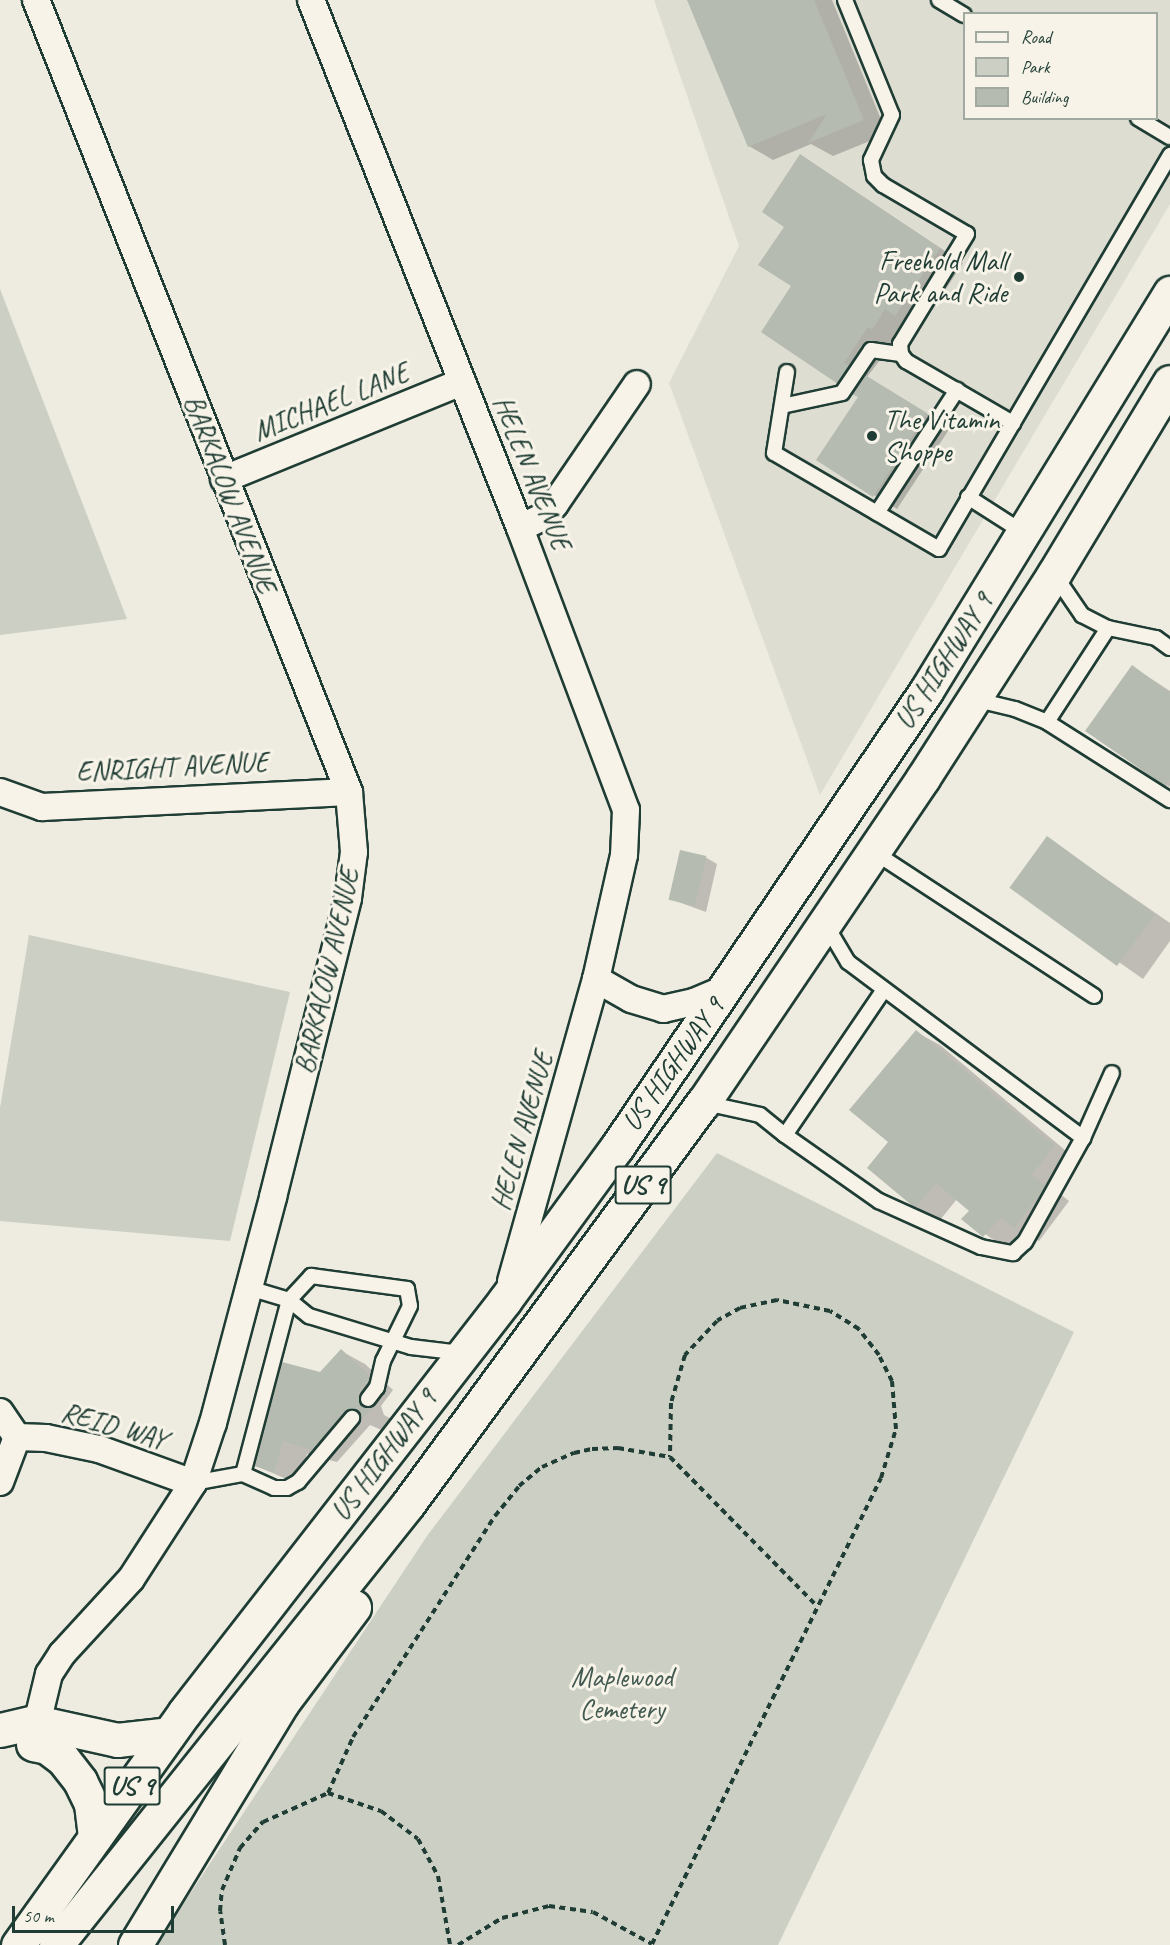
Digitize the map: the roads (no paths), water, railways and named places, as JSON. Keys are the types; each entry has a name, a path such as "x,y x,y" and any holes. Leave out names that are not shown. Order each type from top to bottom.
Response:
{"main road":[{"name":"US HIGHWAY 9","path":"18,1945 169,1734 461,1353 505,1299 725,989 926,692 1025,534 1170,293"},
{"name":"US HIGHWAY 9","path":"56,1945 408,1504 703,1103 874,852 1054,574 1170,382"},
{"path":"135,1945 282,1703 366,1591 408,1504"},
{"path":"0,1730 117,1740 169,1734"},
{"path":"0,1745 34,1733"},
{"path":"34,1733 63,1759 80,1781 91,1804 95,1837"}],"street":[{"name":"BARKALOW AVENUE","path":"34,1733 49,1674 62,1654 131,1579 193,1483 213,1423 249,1288 348,898 354,852 349,792 36,0"},
{"name":"HELEN AVENUE","path":"311,0 520,528 626,810 624,855 596,979 535,1208 505,1299"},
{"name":"MICHAEL LANE","path":"224,480 462,382"},
{"path":"520,528 545,516 555,504 637,384"},
{"name":"ENRIGHT AVENUE","path":"0,792 42,807 349,792"},
{"path":"596,979 631,999 663,1008 694,1002 725,989"},
{"name":"REID WAY","path":"0,1412 17,1437 81,1444 193,1483"},
{"name":"REID WAY","path":"0,1482 17,1437"}],"lane":[{"path":"845,0 892,115 871,160 874,176 883,185 968,234 900,344 901,354 906,361 1013,423"},
{"path":"939,0 963,14"},
{"path":"1141,120 1170,137"},
{"path":"787,372 774,453 939,549 1170,155"},
{"path":"782,406 842,393 872,350 901,354"},
{"path":"876,513 957,390"},
{"path":"968,497 1025,534"},
{"path":"1054,574 1082,615 1108,628 1156,638 1170,648"},
{"path":"1047,722 1108,628"},
{"path":"973,699 1015,708 1047,722 1170,800"},
{"path":"874,852 1094,996"},
{"path":"826,925 848,962 883,991 1083,1138"},
{"path":"785,1135 883,991"},
{"path":"703,1103 760,1115 879,1201 981,1247 1005,1253 1019,1249 1031,1234 1083,1138 1112,1073"},
{"path":"243,1474 289,1300 300,1283 311,1276 407,1289 410,1306 395,1342 383,1361 378,1387 368,1399"},
{"path":"249,1288 289,1300 309,1316 395,1342 461,1353"},
{"path":"193,1483 243,1474 274,1488 287,1488 298,1482 352,1418"}],"place":[{"name":"Freehold Mall Park and Ride","path":"1019,277"},
{"name":"The Vitamin Shoppe","path":"872,436"}],"park label":[{"name":"Maplewood Cemetery","path":"622,1693"}]}
